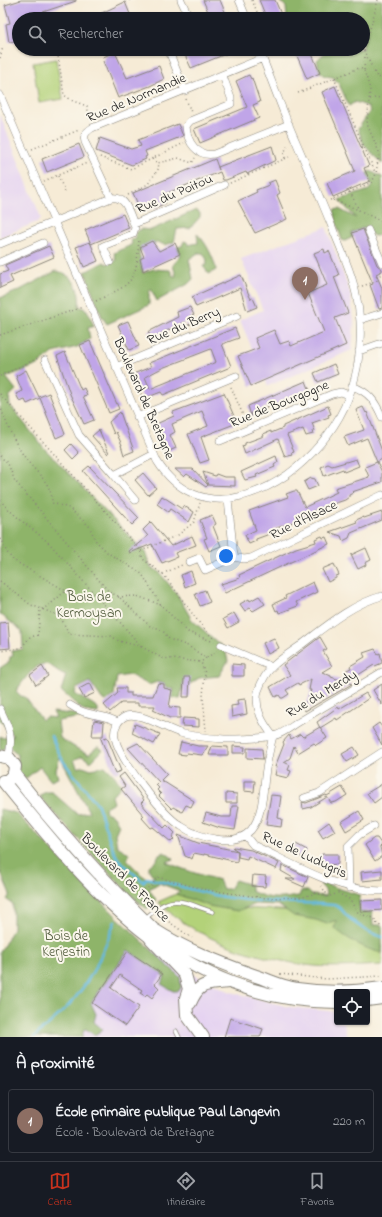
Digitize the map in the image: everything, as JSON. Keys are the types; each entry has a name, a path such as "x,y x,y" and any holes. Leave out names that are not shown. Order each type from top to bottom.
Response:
{"main road":[{"name":"Boulevard de France","path":"4,757 15,766 14,774 9,779 1,781 47,835 88,879 125,916 151,939 199,969 228,982 291,999 334,1002"},
{"name":"Boulevard de France","path":"14,774 89,864 144,920 176,942 224,964 280,985 297,989 333,991 382,988"},
{"path":"151,939 187,980 189,989 186,998 188,1017 203,1037"},
{"path":"187,1012 194,994 200,986 208,983 228,982"},
{"path":"370,1000 382,998"}],"street":[{"path":"181,0 187,12"},
{"path":"239,0 244,12"},
{"path":"171,56 184,91"},
{"name":"Rue de Normandie","path":"110,198 85,142 85,134 92,128 223,76 263,58"},
{"name":"Boulevard de Bretagne","path":"0,95 22,150 54,220 154,454 165,473 173,482 187,492 202,497 228,499 265,488 284,477 318,446 333,428 349,395 357,371 360,351 360,320 355,289 349,269 294,138 263,58"},
{"path":"194,120 231,104 231,98 223,76"},
{"name":"Rue du Poitou","path":"194,120 186,126 191,140 194,148 198,152 207,155 214,154 289,124"},
{"name":"Rue du Poitou","path":"134,224 224,185"},
{"name":"Rue du Poitou","path":"0,244 54,220 110,198 120,198 124,201 135,228 133,234 103,246 110,262"},
{"path":"368,230 382,263"},
{"path":"0,262 43,243"},
{"path":"360,320 382,313"},
{"name":"Rue du Berry","path":"116,367 238,316"},
{"path":"360,351 382,343"},
{"path":"45,360 79,435 135,500"},
{"path":"137,417 236,376"},
{"path":"352,386 370,396 375,402 382,417"},
{"name":"Rue de Bourgogne","path":"220,441 332,394 341,392 349,395"},
{"path":"114,475 154,454"},
{"name":"Rue d'Alsace","path":"189,562 199,558 205,570 234,557 244,559 251,558 382,495"},
{"path":"228,499 234,557"},
{"path":"70,705 85,714 110,718 118,722 115,737 122,754 139,781 174,821 187,829 208,837 232,839 245,835 252,828 259,813 266,766 273,736 261,718 257,702 261,684 272,667 346,614 369,600 382,596"},
{"path":"221,645 272,667"},
{"name":"Rue du Merdy","path":"118,722 125,716 136,715 175,732 206,737 225,738 273,736 382,672"},
{"path":"1,712 11,736 12,745 4,757"},
{"path":"304,798 319,793 382,752"},
{"path":"349,888 348,846 359,835 374,826"},
{"name":"Rue de Ludugris","path":"245,835 254,845 330,881 349,888 382,891"}],"lane":[{"path":"144,920 153,910 169,901 177,900 213,912"},
{"path":"176,1030 179,1037"}],"path":[{"path":"125,0 131,1 130,4"},
{"path":"252,0 257,12"},
{"path":"370,25 378,0"},
{"path":"0,58 3,48"},
{"path":"58,56 64,95 88,108 92,128"},
{"path":"322,203 372,182 376,174 379,152 367,124 370,99 369,85 364,70 365,56"},
{"path":"365,56 377,77 382,78"},
{"path":"298,93 359,68 364,70"},
{"path":"334,78 376,174"},
{"path":"184,91 194,120"},
{"path":"370,99 382,97"},
{"path":"22,150 30,147 31,150 79,130 85,134"},
{"path":"286,159 284,153 292,138 294,138"},
{"path":"37,184 86,164 98,156 131,169 159,154 191,140"},
{"path":"158,163 178,158 192,164 198,152"},
{"path":"224,185 289,157"},
{"path":"120,198 148,184 160,168 158,163 152,159"},
{"path":"58,176 65,192"},
{"path":"350,192 359,210"},
{"path":"332,200 359,210 377,218 382,222"},
{"path":"355,289 378,281 376,277 382,274"},
{"path":"0,376 41,357 45,360"},
{"path":"228,379 249,429"},
{"path":"0,394 140,551 143,559 162,574 180,595 195,618 221,645"},
{"path":"0,406 11,434 22,453 48,483 52,503 69,508 89,526 96,541 108,554 118,558 126,566 142,574 161,605 188,632 221,645"},
{"path":"0,456 8,464 15,481 47,516 109,592 118,597 151,627 158,628 163,631 169,639 188,646 206,658"},
{"path":"140,551 178,535 194,522 202,497"},
{"path":"0,500 12,514 36,530 51,545 142,647"},
{"path":"0,539 4,542 6,551 13,560 66,591 51,605 40,610"},
{"path":"162,574 189,562"},
{"path":"0,581 40,610 60,616 66,632 72,635 110,636 119,641 142,647 162,658 201,662 216,652 221,645"},
{"path":"118,597 137,596 161,605"},
{"path":"0,651 21,648 30,637 38,635 40,610"},
{"path":"201,662 205,677 203,696 206,737"},
{"path":"138,895 145,889 152,886 156,877 207,890 266,898 303,897 316,893 326,897 338,893 349,899 360,914 374,918 377,924 382,927"},
{"path":"319,883 326,893 326,897"},
{"path":"153,910 197,942"},
{"path":"275,972 326,979 382,976"}],"shaded area":[{"path":"0,115 41,218 37,222 0,237"},
{"path":"326,227 350,293 354,322 352,350 268,386 240,320 263,310 241,259"},
{"path":"124,932 194,975 231,992 289,1007 334,1012 334,1025 345,1025 347,1037 47,1037"}],"green space":[{"path":"279,0 382,0 382,51 380,51 380,56 382,56 382,164 364,145 358,129 370,111 367,106 355,102 349,106 339,84 333,77 325,76 321,73 317,60 321,56 370,56 370,12 286,12 286,7"},
{"path":"56,59 63,99 39,103 33,63"},
{"path":"370,171 382,177 382,235 374,236 363,228 351,233 353,237 345,241 342,240 334,210 339,209 356,218 339,200 369,190 372,185 367,173"},
{"path":"196,210 200,213 200,217 190,228 177,229 174,242 165,245 157,242 139,252 143,273 153,269 170,270 173,276 176,276 173,265 181,256 177,247 182,246 184,241 187,242 188,245 198,243 197,234 209,250 216,270 209,274 203,266 206,265 207,260 203,253 198,253 189,259 193,279 188,284 157,301 151,289 149,292 149,305 107,324 102,317 85,272 104,262 107,264 116,260 114,253 132,244 131,239 136,239 135,233 141,229 151,230"},
{"name":"Bois de Kermoysan","path":"56,271 67,275 75,283 79,294 79,306 87,310 94,326 88,328 90,339 77,347 53,353 38,365 6,377 16,390 9,397 10,405 43,447 145,552 151,568 158,571 177,594 192,620 225,649 228,661 219,676 199,678 190,684 183,684 180,699 172,698 174,689 165,687 165,684 157,682 149,685 130,675 117,677 114,695 106,701 102,699 90,682 76,689 75,694 98,708 98,713 84,711 61,691 66,675 49,665 44,664 35,668 16,691 21,696 25,697 42,720 46,717 56,718 53,712 82,715 82,717 58,721 60,738 89,754 98,746 103,750 91,762 82,756 74,760 78,768 83,766 91,769 105,766 115,776 121,786 112,796 114,803 105,808 106,812 114,816 119,825 115,834 117,846 127,852 129,855 127,860 143,876 149,879 154,877 149,870 149,866 164,852 174,859 166,862 219,880 223,889 229,889 235,880 251,885 251,891 271,898 299,896 301,891 308,891 312,895 326,896 325,890 320,884 325,884 359,895 360,913 372,912 373,925 382,925 382,953 363,946 339,932 334,928 337,921 327,924 316,920 294,916 278,905 255,904 238,911 209,906 176,894 180,891 159,883 149,889 156,900 147,909 129,894 43,801 40,795 46,792 52,792 77,814 89,812 60,757 56,770 58,778 51,781 40,767 25,779 17,770 18,755 7,746 0,752 0,736 3,738 13,736 0,720 0,668 9,662 10,657 13,656 12,651 23,649 22,631 0,614 0,298 18,291"},
{"name":"Bois de Kerjestin","path":"0,809 16,813 117,917 180,977 181,987 179,991 173,991 161,984 165,977 128,950 91,1003 96,1014 94,1022 103,1030 94,1035 84,1029 82,1037 0,1037 0,952 13,929 13,904 7,900 10,894 0,871"},
{"path":"176,894 239,908 299,911 336,920 382,945 382,965 340,967 314,966 272,959 251,953 211,938 192,928 174,916 158,902"}],"building":[{"path":"21,0 76,0 43,12 12,12 12,42 9,42 6,24 10,23 5,5"},
{"path":"203,0 220,0 225,12 208,12"},
{"path":"259,0 275,0 280,12 264,12"},
{"path":"125,2 129,12 104,12"},
{"path":"117,56 127,78 159,66 164,79 118,98 103,61 103,57"},
{"path":"185,56 221,56 191,68"},
{"path":"297,56 313,56 320,73 307,79"},
{"path":"249,75 251,79 252,78 260,102 253,105 259,118 200,143 194,129 247,107 236,81"},
{"path":"335,86 369,166 364,168 370,181 333,197 327,183 355,171 322,92"},
{"path":"178,124 183,136 145,151 147,156 145,157 146,159 132,165 96,151 100,138 131,149 141,146 138,140"},
{"path":"79,144 84,157 47,172 42,159"},
{"path":"272,146 276,160 247,174 246,172 226,180 223,180 220,172 162,195 166,203 157,207 141,212 133,193 215,159 219,170 218,167"},
{"path":"275,180 280,193 277,195 287,219 255,233 238,201 257,192 256,190 269,185 268,183"},
{"path":"123,214 129,228 91,244 85,230"},
{"path":"363,229 377,265 382,269 382,271 376,274 382,288 382,308 379,309 370,285 373,284 352,233"},
{"path":"152,241 159,251 175,243 180,254 143,271 140,259 144,257 140,247"},
{"path":"90,242 98,261 84,267 76,247"},
{"path":"49,246 54,257 10,276 13,282 0,288 0,274 8,271 5,265"},
{"path":"324,249 325,253 329,251 339,275 334,277 348,313 335,318 346,345 251,386 238,356 259,348 255,338 274,330 280,344 289,341 291,346 324,332 308,293 327,285 314,253"},
{"path":"241,275 251,299 253,298 257,307 247,311 240,288 196,307 192,297"},
{"path":"190,307 194,315 190,316 193,323 186,326 185,322 152,338 148,332 178,317 177,312"},
{"path":"128,321 139,346 129,350 118,325"},
{"path":"235,328 239,338 222,344 231,366 228,368 163,395 161,392 143,399 133,374 151,367 149,363","holes":["211,349 216,362 150,389 145,377 162,368"]},
{"path":"90,341 119,409 109,413 80,345"},
{"path":"65,352 81,390 84,388 87,395 83,396 94,420 84,424 70,394 57,356"},
{"path":"334,364 338,374 318,382 314,373"},
{"path":"26,370 39,397 49,393 65,434 56,438 40,398 27,404 25,400 20,402 16,394 22,391 16,376"},
{"path":"306,381 310,391 274,406 273,404 251,416 248,406"},
{"path":"224,393 237,423 201,437 209,460 200,463 188,434 208,426 202,411 172,424 175,432 170,435 176,448 165,453 154,425 174,416 173,412"},
{"path":"328,406 331,414 328,415 329,417 312,423 315,431 312,431 313,434 306,436 303,429 287,435 294,452 291,453 292,455 285,457 278,439 245,454 242,446 245,445 245,443 264,436 263,434 271,431 271,433 283,428 283,426"},
{"path":"363,407 366,413 367,412 382,451 382,459 377,462 367,438 348,446 344,437 364,430 356,410"},
{"path":"120,412 134,451 124,455 122,445 116,432 114,434 109,422"},
{"path":"99,430 109,453 108,454 92,436"},
{"path":"71,444 79,453 73,459 65,450"},
{"path":"276,456 278,462 274,465 275,467 256,475 257,477 245,480 241,472"},
{"path":"356,459 359,466 344,472 343,469 324,476 321,467 328,464 332,466"},
{"path":"377,462 382,472 382,482 352,492 353,493 345,500 315,510 314,514 277,528 274,530 275,532 256,539 256,541 249,544 245,535 256,530 249,511 288,497 286,494 294,491 297,491 305,507 337,492 335,488 369,477 365,467"},
{"path":"89,466 139,518 132,525 83,471"},
{"path":"175,469 193,469 208,485 206,487 187,474 184,477"},
{"path":"203,472 215,476 216,474 224,477 235,477 235,486 208,485"},
{"path":"143,473 156,488 148,495 135,480"},
{"path":"311,478 315,479 318,486 308,490 304,482"},
{"path":"162,496 182,509 184,506 194,512 189,522 170,509 168,512 157,504"},
{"path":"382,512 382,520 351,533 349,538 343,541 341,536 329,532 357,522 356,520 363,517 364,518"},
{"path":"212,515 216,524 213,526 221,546 209,551 204,539 207,538 200,520"},
{"path":"151,522 171,546 192,536 196,545 175,553 177,557 162,563 152,544 130,553 129,551 148,536 143,530"},
{"path":"322,536 323,538 326,537 329,544 225,593 221,584 240,578 239,575 296,548 316,542 315,539"},
{"path":"366,548 371,560 365,563 366,565 358,569 351,555"},
{"path":"334,564 339,575 328,582 322,569"},
{"path":"191,571 195,583 185,587 181,575"},
{"path":"313,582 317,592 296,602 298,606 279,613 278,610 276,611 273,604 286,598 285,596"},
{"path":"205,590 210,602 200,606 195,594"},
{"path":"259,596 265,604 253,611 250,608 245,611 240,604 249,599 250,601"},
{"path":"234,613 239,622 228,628 223,619"},
{"path":"8,622 10,648 0,649 0,623"},
{"path":"320,637 327,649 323,651 332,666 322,672 331,677 352,684 305,711 302,705 308,700 311,690 309,690 311,679 299,685 298,683 286,690 289,694 283,698 279,695 275,697 270,687 290,675 283,665"},
{"path":"274,638 279,648 268,654 263,643"},
{"path":"375,649 378,654 380,653 382,663 375,666 374,665 350,680 345,671 351,668 350,666 365,657 363,653"},
{"path":"232,664 244,665 244,676 232,676"},
{"path":"42,666 48,676 36,685 30,675"},
{"path":"184,677 190,677 189,697 183,697"},
{"path":"90,683 95,693 84,698 79,689"},
{"path":"158,683 164,684 164,688 172,690 169,707 180,708 180,718 170,718 153,710 155,706 138,706 138,703 121,703 110,712 104,705 118,693 117,688 126,688 126,693 131,693 131,696 153,696"},
{"path":"382,684 382,705 373,690"},
{"path":"366,693 369,698 337,720 336,718 320,728 317,722 338,707 339,709"},
{"path":"245,699 247,714 232,717 231,706 238,705 237,700"},
{"path":"183,718 199,719 199,727 182,726"},
{"path":"94,720 104,722 103,736 92,736"},
{"path":"379,723 382,727 382,745 372,728"},
{"path":"135,724 160,734 154,744 132,733"},
{"path":"320,727 327,738 316,745 314,743 298,753 294,746 290,758 284,762 290,765 288,770 291,771 288,778 275,775 277,766 275,767 284,744 283,742 289,735 291,739 300,734 303,737"},
{"path":"107,737 121,771 115,773 101,739"},
{"path":"181,742 198,746 208,746 202,755 187,753 186,755 178,754"},
{"path":"138,743 167,774 161,780 194,801 191,807 186,805 182,812 173,807 172,809 159,796 161,794 157,790 159,788 156,785 159,782 128,748"},
{"path":"212,746 228,747 228,755 209,755"},
{"path":"233,746 245,747 244,753 233,753"},
{"path":"354,747 359,755 347,762 342,754"},
{"path":"247,748 262,749 263,759 247,758"},
{"path":"124,773 144,800 141,803 164,828 167,825 175,833 172,837 174,839 171,842 153,827 151,828 142,818 144,816 121,789 125,786 119,777"},
{"path":"244,781 255,781 254,792 244,791"},
{"path":"382,784 382,797 374,803 367,793"},
{"path":"342,787 347,795 336,802 331,803 327,797 311,807 303,809 302,802 306,803 326,795 327,796"},
{"path":"226,793 237,794 237,803 226,803"},
{"path":"271,795 281,796 278,818 282,819 281,827 266,825"},
{"path":"232,806 239,806 235,830 220,828 203,822 206,813 221,817 231,817"},
{"path":"359,811 364,820 346,831 341,822"},
{"path":"329,822 335,831 323,838 318,830"},
{"path":"178,835 198,843 238,851 237,862 204,854 194,853 192,859 185,856"},
{"path":"374,838 377,838 382,845 380,847 382,856 375,861 365,845"},
{"path":"296,844 307,850 303,858 292,853"},
{"path":"233,848 251,850 279,863 276,869 248,856 247,859 238,857 238,851"},
{"path":"322,854 338,854 338,864 319,866"},
{"path":"282,865 308,877 304,887 286,879 295,879 281,871"},
{"path":"382,870 382,879 362,881 361,872"},
{"path":"253,875 266,876 265,887 252,886"},
{"path":"382,900 382,910 361,912 360,901"},
{"path":"128,951 162,974 155,984 159,988 152,998 147,994 145,996 140,993 142,990 120,975 111,988 139,1007 125,1026 92,1003"},
{"path":"230,1018 263,1029 260,1037 224,1037"}],"waterway":[{"path":"51,736 63,761 98,805 113,850 119,860 143,882 147,878 214,895 238,899 334,905 362,928 382,937"},
{"path":"34,1037 56,1018 84,987 96,966 115,921"}],"place":[{"name":"École primaire publique Paul Langevin","path":"305,300"}]}
